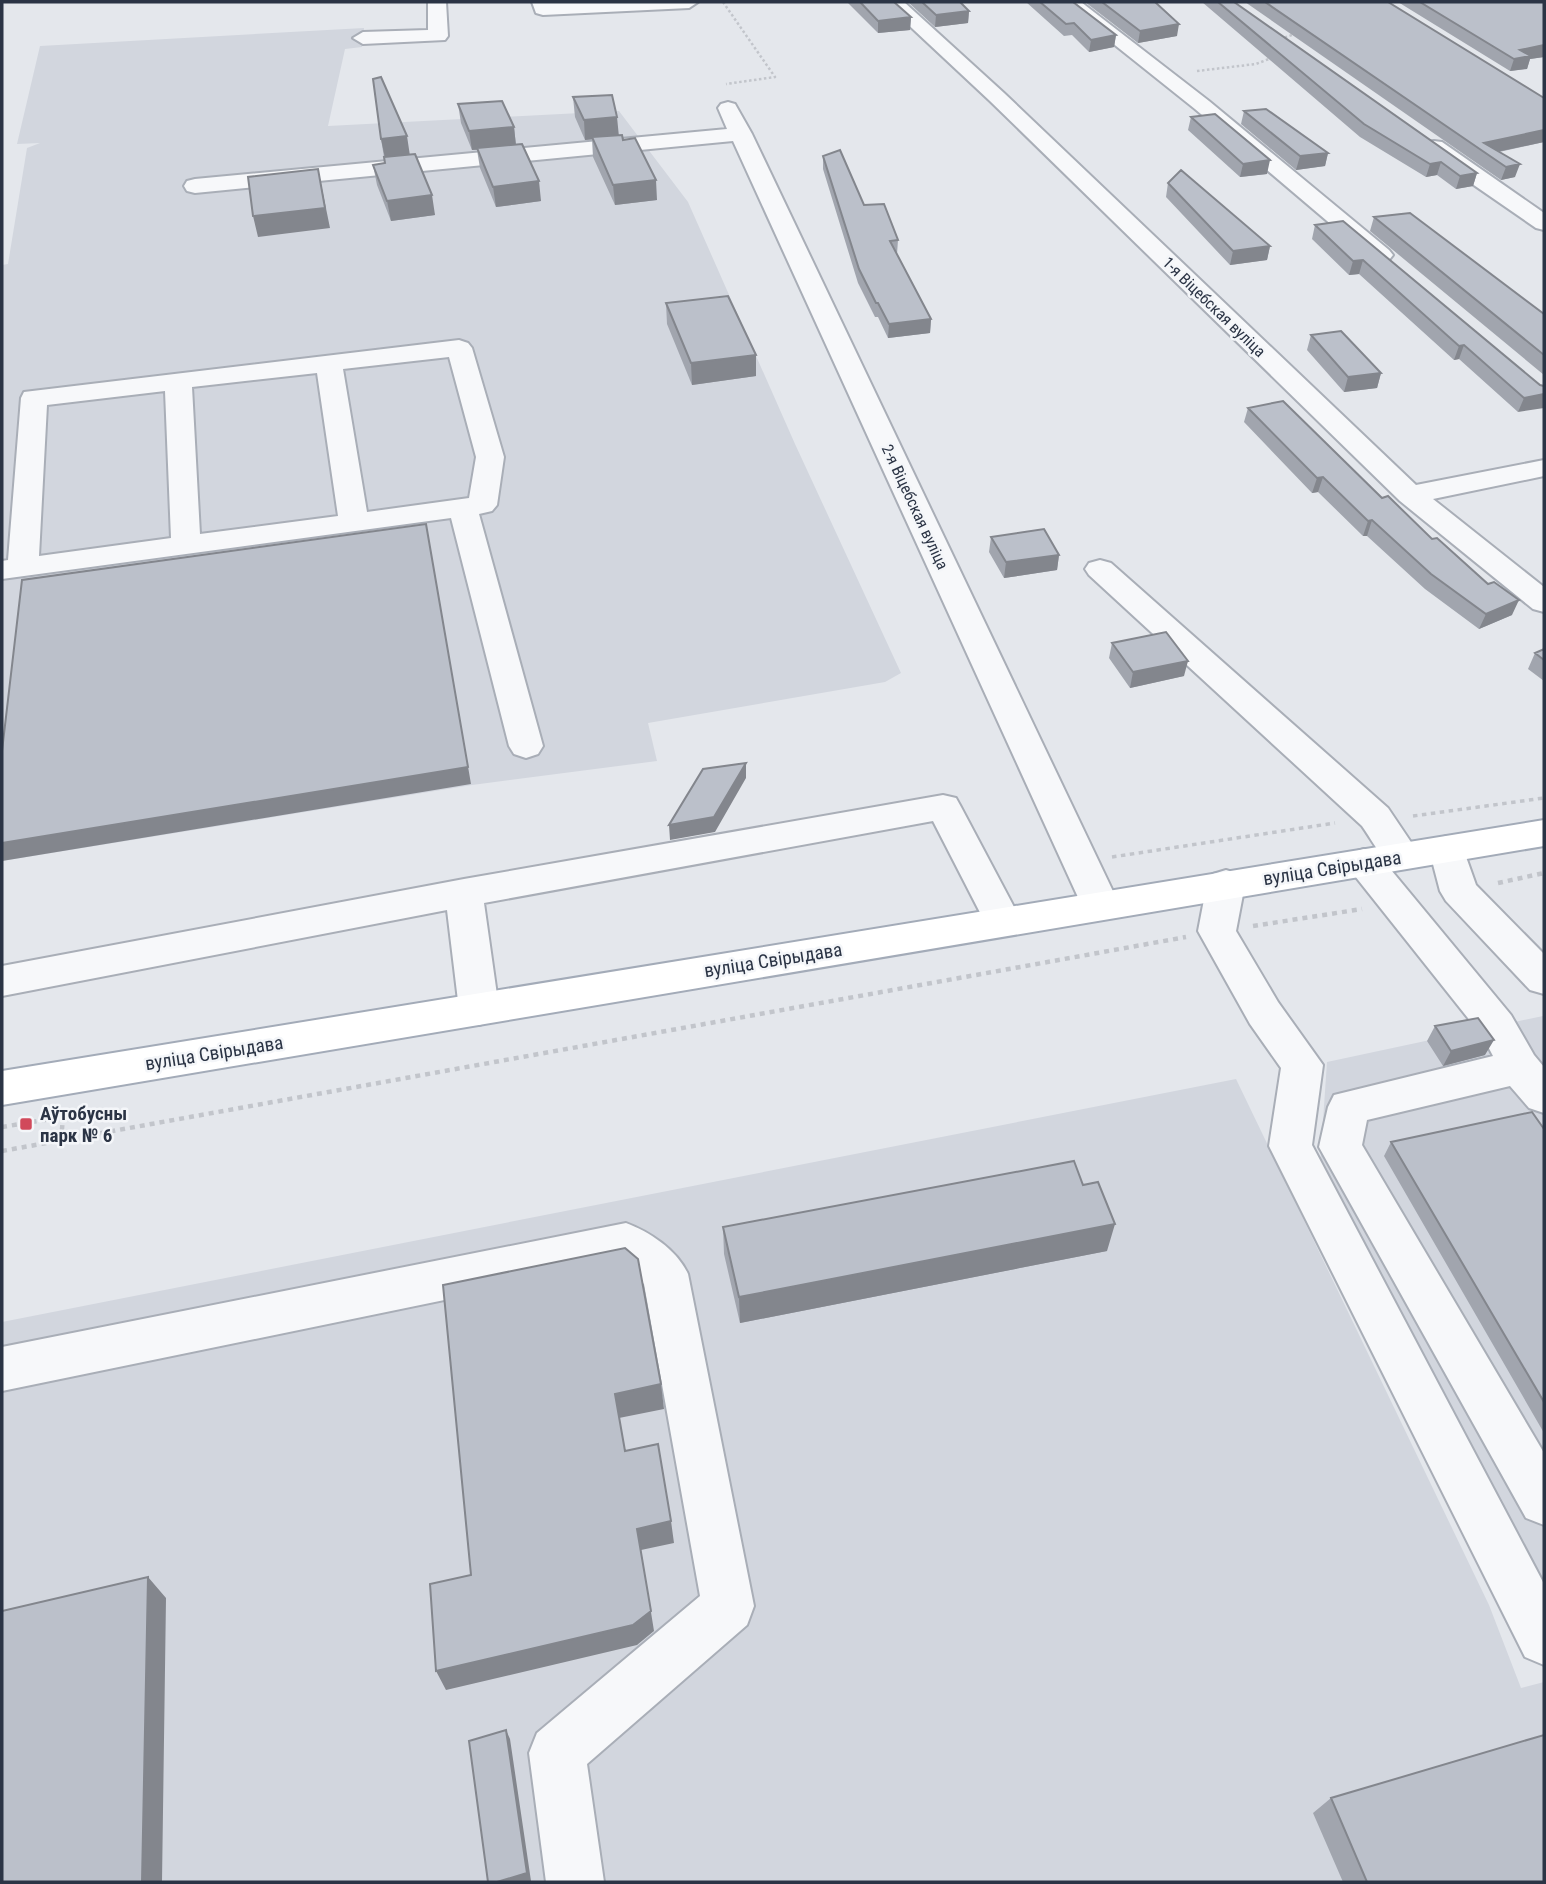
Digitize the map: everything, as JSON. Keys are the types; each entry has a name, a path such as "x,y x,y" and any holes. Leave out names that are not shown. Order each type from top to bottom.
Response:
{"main road":[{"name":"вуліца Свірыдава","path":"2,1088 1544,833"}],"street":[{"path":"363,38 438,36 437,2"},
{"path":"541,2 543,9 689,2"},
{"name":"1-я Віцебская вуліца","path":"893,2 997,97 1410,495 1544,602"},
{"path":"1070,2 1164,75 1394,266"},
{"name":"2-я Віцебская вуліца","path":"728,108 1101,906"},
{"path":"1413,133 1544,223"},
{"path":"195,186 741,134"},
{"path":"459,348 490,457 482,505 12,569 34,398 329,363 459,348"},
{"path":"329,363 354,523"},
{"path":"177,381 186,545"},
{"path":"1410,495 1544,468"},
{"path":"463,508 526,746"},
{"path":"1100,569 1375,817 1403,857"},
{"path":"2,981 464,893 943,807 1003,922"},
{"path":"1447,849 1459,891 1544,979"},
{"path":"1364,862 1497,1026 1532,1082 1349,1107 1340,1147 1544,1500"},
{"path":"1226,884 1217,931 1264,1013 1302,1065 1290,1146 1544,1638"},
{"path":"464,893 479,1009"},
{"path":"2,1369 626,1243 665,1274 728,1606 556,1753 575,1882"}],"path":[{"path":"723,2 775,77 719,85 728,108"},
{"path":"1283,45 1280,38 1301,32"},
{"path":"1164,75 1256,64 1275,56"},
{"path":"1081,862 1375,817 1430,816 1544,798"},
{"path":"1459,891 1544,873"},
{"path":"2,1151 1217,931 1315,918 1395,902"},
{"path":"2,1128 63,1117 61,1140"}],"shaded area":[{"path":"364,28 362,47 345,49 328,126 619,111 688,202 795,444 901,673 885,682 648,723 657,761 472,785 2,861 2,265 8,264 27,148 40,143 17,144 40,46"},
{"path":"1543,1016 1544,1594 1320,1165 1327,1062"},
{"path":"1236,1079 1489,1605 1521,1688 1544,1682 1544,1882 2,1882 2,1322"}],"building":[{"path":"860,2 894,2 911,17 878,21"},
{"path":"922,2 960,2 969,11 936,15"},
{"path":"1040,2 1073,2 1116,35 1091,40 1074,23 1066,24"},
{"path":"1102,2 1155,2 1179,24 1140,31"},
{"path":"1218,2 1234,2 1477,173 1460,176 1441,162 1430,164 1364,124"},
{"path":"1265,2 1388,2 1544,98 1544,130 1484,143 1520,164 1506,167"},
{"path":"1420,2 1544,2 1544,45 1520,50 1531,56 1514,59"},
{"path":"381,77 407,136 381,139 373,79"},
{"path":"612,95 617,117 584,120 573,97"},
{"path":"502,101 514,127 469,131 458,104"},
{"path":"1266,109 1328,153 1300,156 1244,111"},
{"path":"1215,114 1270,160 1243,164 1191,117"},
{"path":"622,135 623,140 635,138 656,180 613,185 592,137"},
{"path":"522,144 539,181 493,187 477,148"},
{"path":"840,150 864,205 884,204 898,240 890,241 931,319 889,324 876,303 859,269 823,156"},
{"path":"415,154 432,195 387,201 373,165 385,163 384,157"},
{"path":"318,169 325,208 253,216 248,177"},
{"path":"1181,170 1270,246 1233,251 1168,183"},
{"path":"1410,213 1544,314 1544,355 1374,217"},
{"path":"1343,221 1544,386 1544,394 1524,398 1464,345 1459,346 1363,260 1353,261 1315,225"},
{"path":"728,296 756,355 691,363 666,303"},
{"path":"1341,331 1381,373 1348,377 1311,335"},
{"path":"1283,401 1382,498 1388,496 1432,539 1437,538 1488,584 1494,582 1519,600 1486,614 1431,574 1372,520 1368,521 1323,477 1317,478 1248,408"},
{"path":"426,524 468,767 2,843 2,751 22,580"},
{"path":"1044,529 1059,555 1006,562 991,537"},
{"path":"1166,632 1188,661 1133,672 1112,643"},
{"path":"1544,649 1544,660 1535,653"},
{"path":"746,763 714,817 669,825 703,769"},
{"path":"1478,1018 1494,1040 1451,1051 1435,1026"},
{"path":"1532,1112 1544,1129 1544,1402 1391,1142"},
{"path":"1074,1161 1083,1185 1098,1182 1115,1224 739,1297 723,1227"},
{"path":"625,1248 638,1259 661,1384 615,1394 625,1451 658,1444 671,1521 637,1529 651,1611 633,1625 436,1671 430,1584 471,1575 443,1285"},
{"path":"148,1577 142,1882 2,1882 2,1611"},
{"path":"506,1730 527,1873 488,1882 469,1741"},
{"path":"1544,1735 1544,1882 1367,1882 1331,1798"}],"place":[{"name":"Аўтобусны парк № 6","path":"26,1124"}]}
